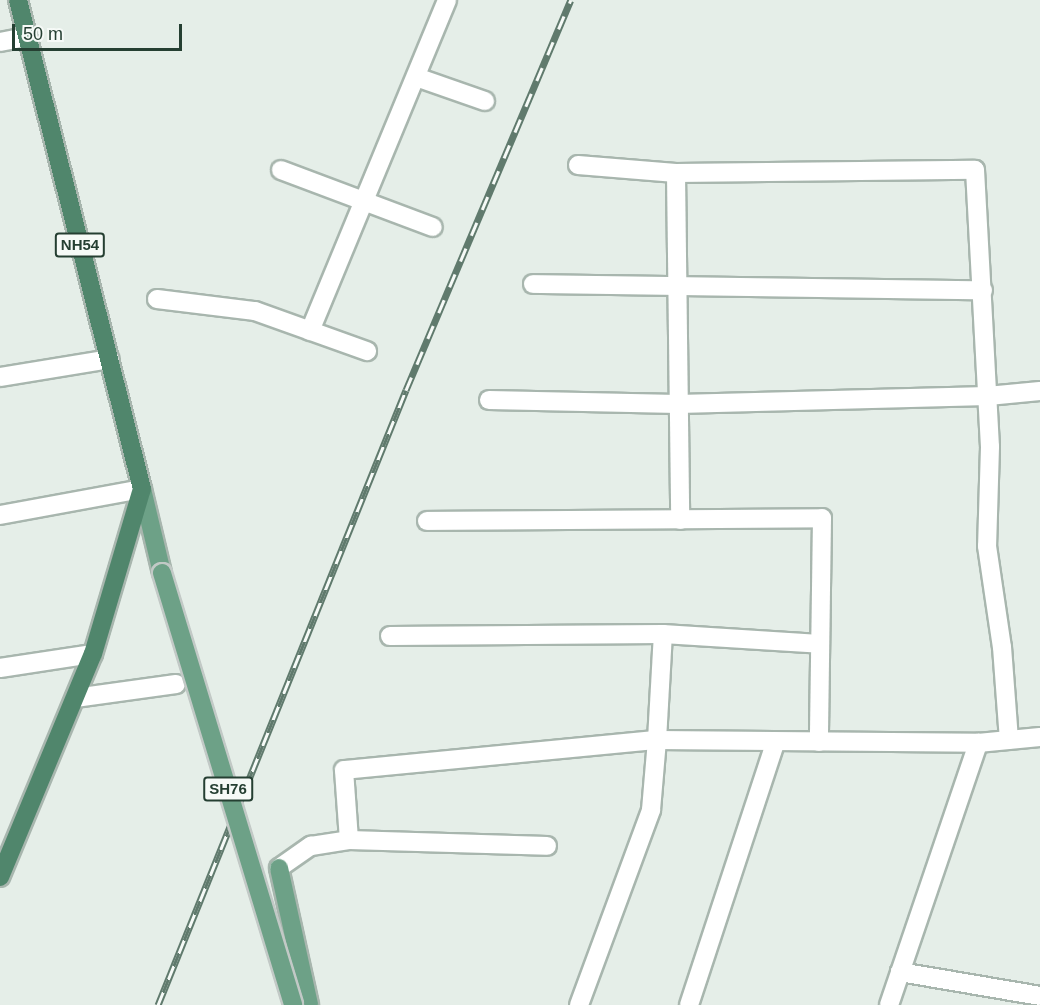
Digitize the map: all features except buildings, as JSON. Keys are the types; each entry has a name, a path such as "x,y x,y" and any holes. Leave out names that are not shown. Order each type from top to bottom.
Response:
{"highway":[{"name":"NH54","path":"18,0 142,489"},
{"path":"0,877 93,654 142,489"}],"main road":[{"name":"SH76","path":"142,489 162,573 292,1005"},
{"path":"279,868 309,1005"}],"street":[{"path":"310,331 447,0"},
{"path":"0,42 26,38"},
{"path":"416,77 485,101"},
{"path":"578,165 676,173 975,170 988,396 987,546 1002,647 1009,740"},
{"path":"281,170 433,227"},
{"path":"676,173 680,520"},
{"path":"533,284 677,288 983,290"},
{"path":"157,299 255,311 367,351"},
{"path":"0,377 110,359"},
{"path":"489,400 678,404 988,396 1040,391"},
{"path":"0,515 142,489"},
{"path":"427,521 822,518 819,742"},
{"path":"390,636 663,634 820,644"},
{"path":"579,1005 651,810 663,634"},
{"path":"0,668 93,654"},
{"path":"75,698 176,684"},
{"path":"349,840 344,770 657,740 775,744 978,743 1040,737"},
{"path":"889,1005 978,743"},
{"path":"689,1005 775,744"},
{"path":"279,868 311,846 349,840 547,846"},
{"path":"900,972 1040,996"}],"railway":[{"path":"158,1005 406,390 571,0"}]}
